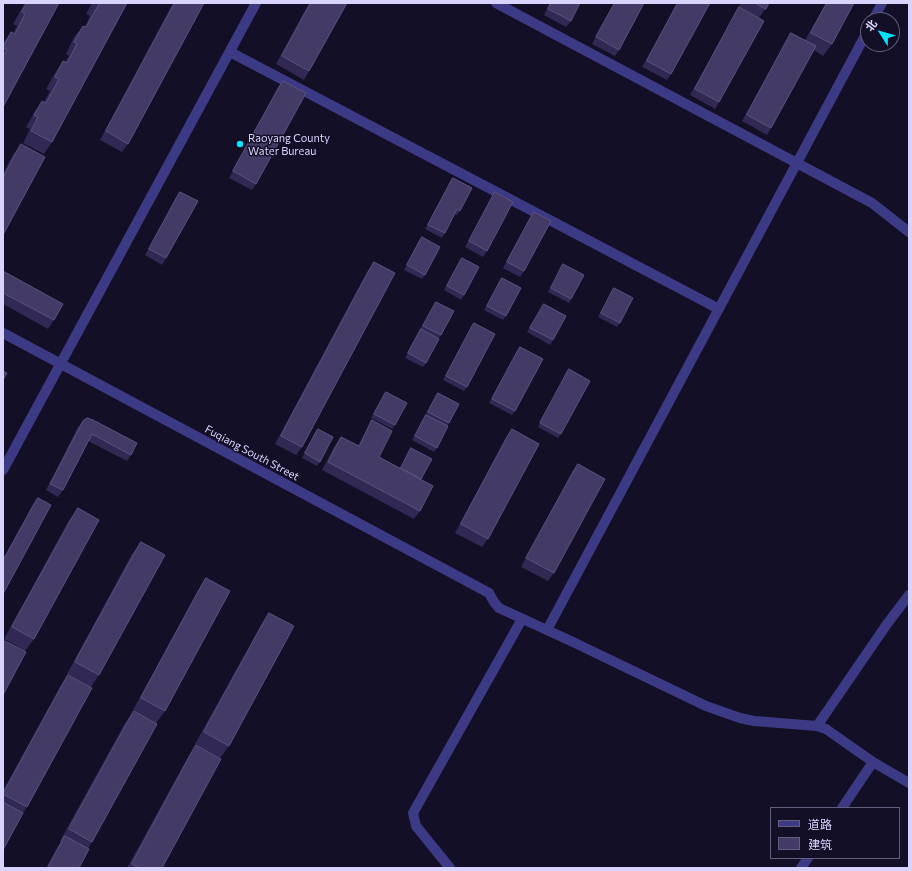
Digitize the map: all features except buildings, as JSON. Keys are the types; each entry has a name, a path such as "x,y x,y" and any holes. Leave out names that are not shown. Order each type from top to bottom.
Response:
{"street":[{"path":"3,470 256,3"},
{"path":"496,3 872,203 909,232"},
{"path":"877,12 882,3"},
{"path":"547,630 860,45"},
{"path":"230,52 719,309"},
{"name":"Fuqiang South Street","path":"3,333 489,593 499,608 522,618"},
{"path":"817,726 887,624 909,595"},
{"path":"450,868 416,826 413,813 522,618 706,706 740,718 754,721 817,726 826,729 873,762 909,783"},
{"path":"843,807 873,762"},
{"path":"801,868 807,859"}],"place":[{"name":"Raoyang County Water Bureau","path":"240,144"}]}
